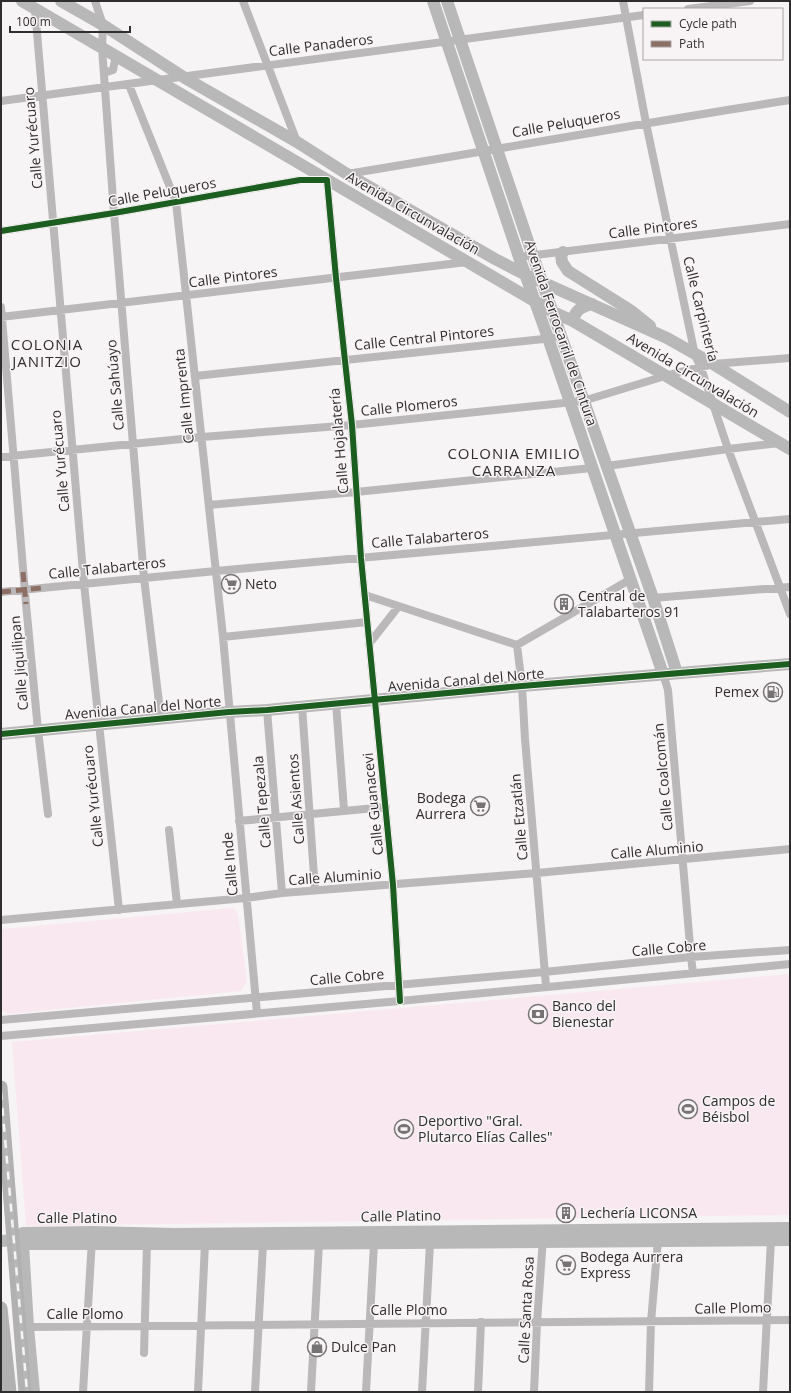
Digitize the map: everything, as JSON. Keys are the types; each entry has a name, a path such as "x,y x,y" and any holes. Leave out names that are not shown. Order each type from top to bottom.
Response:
{"main road":[{"path":"1,1086 25,1392"},
{"path":"1,1308 10,1392"}],"street":[{"name":"Avenida Circunvalación","path":"22,1 785,446"},
{"name":"Avenida Circunvalación","path":"61,1 103,25 185,78 297,142 347,174 488,255 543,283 667,338 695,355 707,366 790,412"},
{"path":"95,1 103,25 102,48"},
{"path":"243,1 297,142"},
{"name":"Avenida Ferrocarril de Cintura","path":"433,1 519,257 663,674"},
{"name":"Avenida Ferrocarril de Cintura","path":"447,1 533,256 653,598 677,673"},
{"name":"Calle Carpintería","path":"623,1 646,123 695,355"},
{"path":"696,8 750,1"},
{"name":"Calle Yurécuaro","path":"35,9 84,584 118,910"},
{"name":"Calle Panaderos","path":"1,102 643,15"},
{"name":"Calle Sahúayo","path":"102,48 121,303 144,578 161,719"},
{"path":"104,73 113,70 116,55"},
{"name":"Calle Imprenta","path":"129,85 176,202 194,376 210,505 229,712"},
{"path":"466,100 479,97"},
{"name":"Calle Peluqueros","path":"347,174 790,100"},
{"name":"Calle Peluqueros","path":"1,231 114,213 300,180 327,180"},
{"name":"Calle Hojalatería","path":"327,180 344,360 352,425 364,596 375,700"},
{"name":"Calle Pintores","path":"519,257 790,224"},
{"path":"563,252 561,254 562,262 568,271 630,310 667,338"},
{"name":"Calle Pintores","path":"2,317 468,262"},
{"path":"573,321 574,314 579,309 592,304"},
{"name":"Calle Jiquilipan","path":"1,307 26,604 48,814"},
{"name":"Calle Central Pintores","path":"194,376 562,337"},
{"name":"Calle Plomeros","path":"1,457 202,437 352,425 570,403 584,401 665,376 707,366 790,358"},
{"name":"Calle Carpintería","path":"707,366 713,405 790,614"},
{"path":"607,466 728,449 785,446"},
{"path":"210,505 592,468"},
{"name":"Calle Talabarteros","path":"1,592 790,519"},
{"path":"364,596 517,645 631,579"},
{"path":"653,598 790,586"},
{"path":"369,644 398,607"},
{"path":"223,637 367,622"},
{"name":"Calle Etzatlán","path":"517,645 522,686 525,739 546,986"},
{"name":"Avenida Canal del Norte","path":"1,734 522,686 790,664"},
{"name":"Calle Coalcomán","path":"663,674 668,690 693,973"},
{"name":"Calle Guanacevi","path":"375,700 393,885 400,1001"},
{"path":"336,704 344,810"},
{"name":"Calle Asientos","path":"302,706 315,890"},
{"name":"Calle Tepezala","path":"266,710 282,893"},
{"name":"Calle Inde","path":"229,712 257,1013"},
{"path":"239,821 310,813 386,807"},
{"path":"169,830 177,904"},
{"name":"Calle Aluminio","path":"1,920 246,898 315,890 537,873 790,849"},
{"name":"Calle Cobre","path":"1,1020 544,972 691,957 790,950"},
{"name":"Calle Cobre","path":"1,1036 400,1001 790,964"},
{"name":"Calle Platino","path":"92,1238 174,1234 543,1235 790,1228"},
{"name":"Calle Platino","path":"13,1241 23,1234 92,1238 147,1244 430,1243 543,1235 658,1240 790,1240"},
{"name":"Calle Santa Rosa","path":"534,1392 543,1235"},
{"path":"83,1392 92,1238"},
{"path":"649,1392 651,1322 658,1240"},
{"path":"764,1392 771,1240"},
{"path":"13,1241 28,1328 34,1392"},
{"path":"13,1241 20,1267 30,1392"},
{"path":"311,1392 318,1243"},
{"path":"366,1392 374,1243"},
{"path":"422,1392 430,1243"},
{"path":"144,1353 147,1244"},
{"path":"198,1392 205,1244"},
{"path":"255,1392 263,1244"},
{"name":"Calle Plomo","path":"28,1328 315,1325 369,1323 790,1320"},
{"path":"478,1392 480,1322"},
{"path":"1,1381 2,1392"}],"shaded area":[{"path":"233,908 238,914 247,981 241,991 8,1014 1,1010 2,929"},
{"name":"Deportivo \"Gral. Plutarco Elías Calles\"","path":"790,974 790,1215 26,1226 12,1042"}],"railway":[{"path":"1,1092 27,1392"}],"marked path":[{"path":"23,572 26,604"},
{"path":"1,592 42,588"}],"cycle path":[{"path":"1,231 114,213 300,180 327,180 352,425 361,558 393,885 400,1001"},
{"path":"1,734 522,686 790,664"}],"place":[{"name":"Neto","path":"231,584"},
{"name":"Central de Talabarteros 91","path":"564,604"},
{"name":"Pemex","path":"773,692"},
{"name":"Bodega Aurrera","path":"480,806"},
{"name":"Banco del Bienestar","path":"538,1014"},
{"name":"Campos de Béisbol","path":"688,1109"},
{"name":"Deportivo \"Gral. Plutarco Elías Calles\"","path":"404,1129"},
{"name":"Lechería LICONSA","path":"566,1213"},
{"name":"Bodega Aurrera Express","path":"566,1265"},
{"name":"Dulce Pan","path":"317,1347"}],"district":[{"name":"COLONIA JANITZIO","path":"47,354"},
{"name":"COLONIA EMILIO CARRANZA","path":"514,462"}]}
